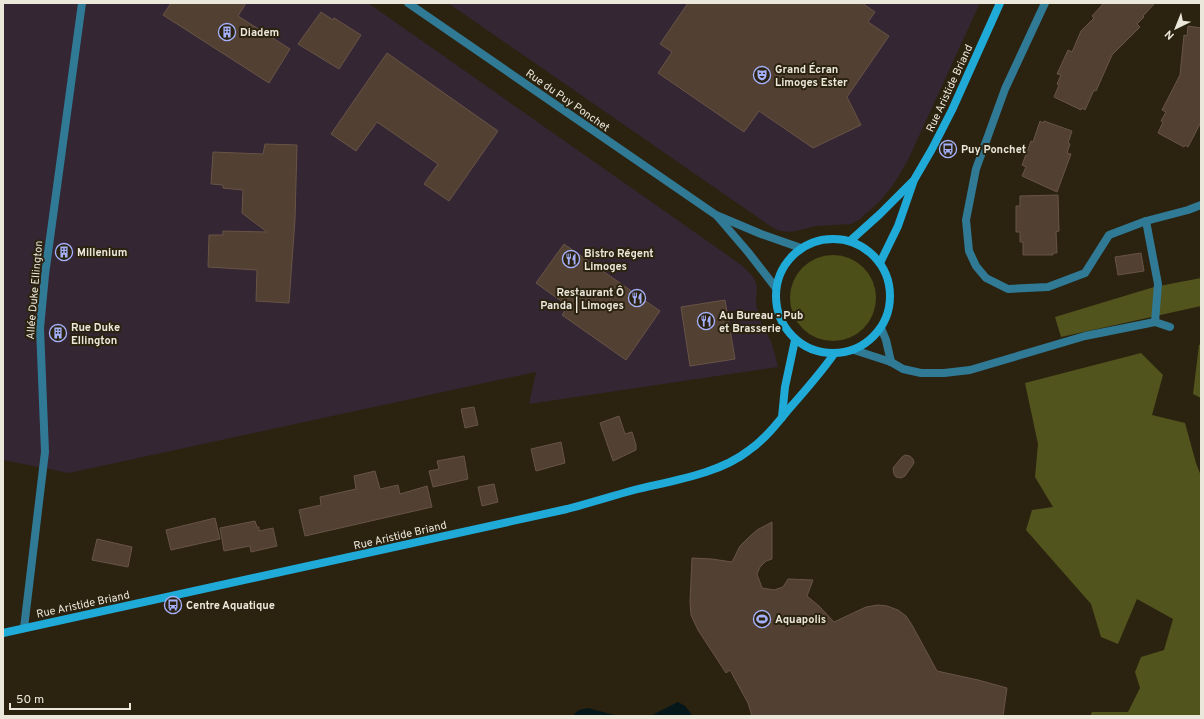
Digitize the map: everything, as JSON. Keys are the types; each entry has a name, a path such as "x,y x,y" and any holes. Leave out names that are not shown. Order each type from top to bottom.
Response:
{"street":[{"name":"Allée Duke Ellington","path":"24,628 45,452 40,321 82,3"},
{"name":"Rue du Puy Ponchet","path":"408,3 716,215 761,234 801,248"},
{"name":"Rue Aristide Briand","path":"880,263 898,226 914,180 952,110 1000,3"},
{"path":"1045,3 1006,89 976,169 966,220 969,251 976,266 986,278 1008,289 1048,288 1085,273 1109,236 1146,220 1188,210 1201,205"},
{"name":"Rue Aristide Briand","path":"850,241 914,180"},
{"name":"Rue du Puy Ponchet","path":"716,215 748,252 776,288"},
{"path":"1146,220 1158,284 1155,322"},
{"path":"833,238 850,241 867,250 880,263 887,278 890,295 888,312 881,328 870,341 854,350 844,353 824,353 804,346 795,340 783,325 776,307 776,288 780,272 789,259 801,248 816,241 833,238"},
{"path":"854,350 891,362 903,369 921,373 944,373 970,370 1085,336 1155,322 1170,327"},
{"path":"881,328 886,340 891,362"},
{"path":"782,417 785,387 795,340"},
{"name":"Rue Aristide Briand","path":"3,633 562,511 717,468 748,452 767,436 818,376 834,354"}],"shaded area":[{"path":"3,3 368,3 745,268 754,278 757,287 756,304 762,325 771,341 778,367 529,404 536,372 69,473 3,460"},
{"path":"448,3 980,3 907,162 893,185 879,202 860,219 851,224 816,226 792,232 780,231 770,226"},
{"path":"678,702 685,706 693,716 650,716"},
{"path":"588,708 618,716 572,716 579,710"}],"green space":[{"path":"833,255 850,258 864,267 873,281 876,298 873,315 864,329 850,338 833,341 816,338 802,329 793,315 790,298 793,281 802,267 816,258"},
{"path":"1201,278 1201,306 1061,337 1055,317 1154,287"},
{"path":"1201,344 1201,398 1193,394 1199,345"},
{"path":"1141,353 1163,375 1152,415 1185,423 1201,476 1201,716 1090,716 1092,712 1128,712 1140,688 1135,672 1141,657 1164,650 1173,619 1137,599 1118,644 1101,637 1091,604 1026,530 1032,510 1053,507 1035,477 1038,444 1025,383"}],"building":[{"name":"Diadem","path":"171,3 246,3 238,16 290,49 269,83 163,15"},
{"name":"Grand Écran Limoges Ester","path":"688,3 862,3 875,12 868,22 889,36 847,97 861,125 813,148 759,111 744,132 658,73 672,52 660,44"},
{"path":"1104,3 1155,3 1137,24 1140,27 1112,55 1096,91 1094,90 1085,110 1082,108 1081,110 1054,97 1061,75 1057,74 1068,50 1072,52 1081,31 1094,18 1092,16"},
{"path":"321,12 333,20 334,18 361,35 339,69 298,44"},
{"path":"1188,26 1201,28 1201,122 1188,147 1185,145 1184,147 1158,133 1163,122 1161,121 1166,112 1162,110 1180,75 1184,35 1187,36"},
{"path":"387,53 498,131 449,201 424,184 438,164 377,122 356,151 331,134"},
{"path":"1040,121 1072,131 1068,143 1070,144 1067,153 1071,154 1057,192 1022,176 1026,167 1022,165 1031,141 1033,142"},
{"path":"265,144 297,145 295,219 289,303 256,301 257,270 208,267 209,235 223,235 223,231 267,232 242,213 243,190 223,188 223,185 211,184 213,152 263,154"},
{"path":"1058,195 1059,231 1056,232 1057,253 1053,253 1053,255 1023,255 1023,242 1020,242 1020,232 1016,232 1016,206 1020,206 1020,196"},
{"path":"564,244 660,311 626,360 562,315 568,306 536,283"},
{"path":"1141,253 1144,271 1118,275 1115,257"},
{"path":"725,300 735,359 690,366 681,307"},
{"path":"474,407 478,425 465,428 461,409"},
{"path":"619,416 625,434 632,432 636,450 613,461 600,423"},
{"path":"561,442 565,463 536,471 531,449"},
{"path":"905,455 910,456 914,463 905,476 901,478 896,477 893,468"},
{"path":"464,456 468,479 433,487 429,471 439,469 437,461"},
{"path":"375,471 380,489 398,485 400,494 427,486 432,507 305,536 299,510 321,505 320,497 356,489 354,476"},
{"path":"494,484 498,502 482,506 478,487"},
{"path":"215,518 220,539 171,550 166,530"},
{"path":"255,521 257,527 259,527 259,531 273,528 277,546 251,552 250,546 224,551 220,528"},
{"name":"Aquapolis","path":"772,522 772,559 766,561 760,567 757,574 762,588 774,590 783,587 788,579 813,580 807,596 834,622 866,607 878,605 887,606 898,610 906,616 912,625 937,671 1007,688 1003,716 752,716 748,703 730,670 726,673 698,630 691,615 690,602 692,558 732,562 740,546 749,537 757,530"},
{"path":"97,539 132,547 128,567 92,560"}],"place":[{"name":"Diadem","path":"227,32"},
{"name":"Grand Écran Limoges Ester","path":"762,75"},
{"name":"Puy Ponchet","path":"948,149"},
{"name":"Millenium","path":"64,252"},
{"name":"Bistro Régent Limoges","path":"571,259"},
{"name":"Restaurant Ô Panda | Limoges","path":"637,298"},
{"name":"Au Bureau - Pub et Brasserie","path":"706,321"},
{"name":"Rue Duke Ellington","path":"58,333"},
{"name":"Centre Aquatique","path":"173,605"},
{"name":"Aquapolis","path":"762,619"}]}
